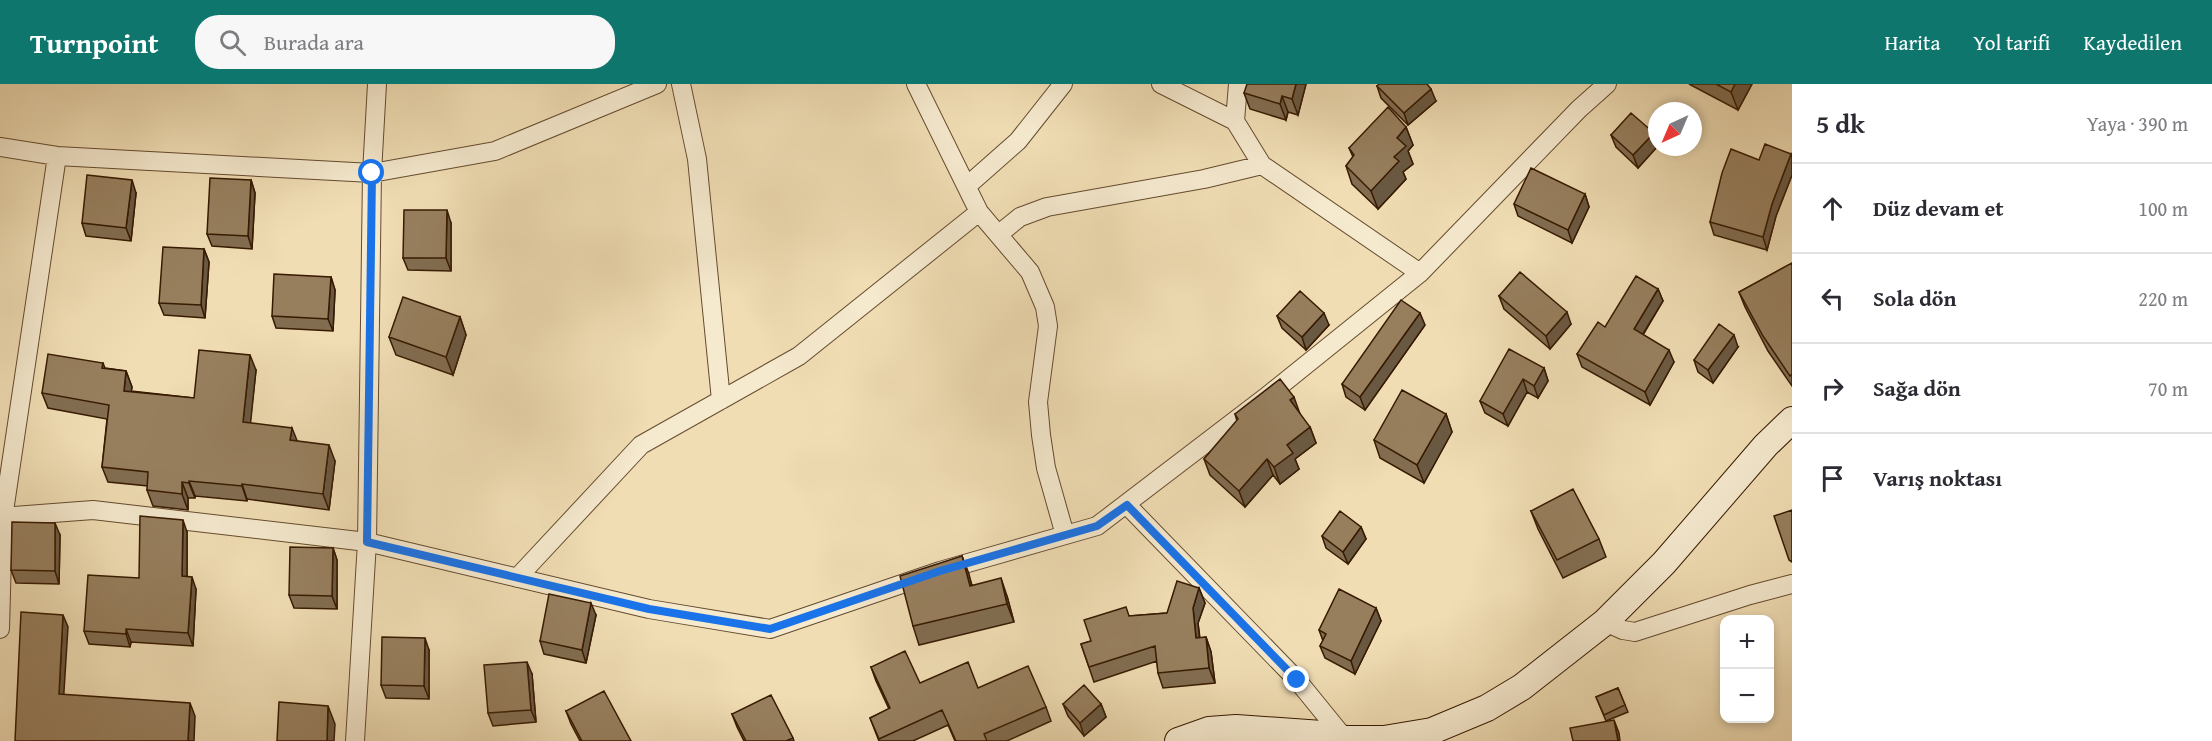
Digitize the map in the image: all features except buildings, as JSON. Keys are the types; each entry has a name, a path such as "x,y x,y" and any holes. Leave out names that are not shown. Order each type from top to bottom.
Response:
{"street":[{"path":"355,741 367,542 372,173 377,84"},
{"path":"0,147 57,156 372,173 495,152 657,84"},
{"path":"681,84 697,159 721,400"},
{"path":"916,84 979,212 1030,272 1045,307 1048,326 1038,402 1049,479 1065,535"},
{"path":"967,186 1018,141 1063,84"},
{"path":"1161,84 1235,122 1262,165 1420,273"},
{"path":"1235,122 1238,84"},
{"path":"2,517 93,510 367,542 649,609 770,629 940,571 1097,526 1275,390 1420,273 1579,109 1608,84"},
{"path":"0,629 2,517 57,156"},
{"path":"999,234 1020,217 1047,207 1204,179 1262,165"},
{"path":"518,578 641,445 799,356 979,212"},
{"path":"1178,741 1209,730 1236,728 1322,734 1345,739 1383,740 1432,731 1486,708 1522,687 1605,622 1664,563 1766,446 1792,420"},
{"path":"1127,505 1297,680 1345,739"},
{"path":"1605,622 1623,630 1635,632 1792,584"}],"route":[{"path":"372,173 367,542 649,609 770,629 940,571 1097,526 1127,505 1297,680"}]}
